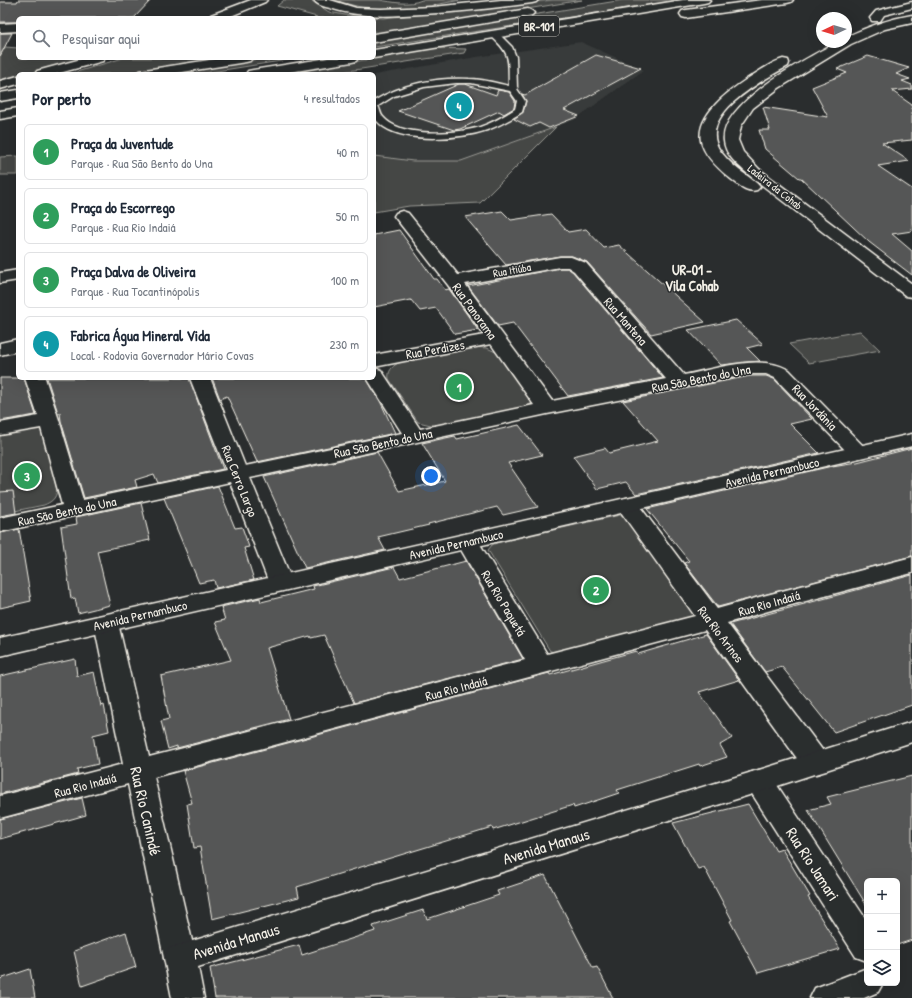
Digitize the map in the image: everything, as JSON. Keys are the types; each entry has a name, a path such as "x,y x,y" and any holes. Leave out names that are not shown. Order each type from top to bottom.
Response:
{"main road":[{"path":"220,16 261,0"},
{"path":"320,0 348,10 371,13 436,10 532,0"},
{"name":"BR-101","path":"376,54 704,0"},
{"path":"500,33 558,31 787,0"},
{"path":"876,18 880,13 912,5"},
{"name":"BR-101","path":"376,38 540,11"},
{"path":"858,23 876,18 912,12"},
{"name":"Ladeira da Cohab","path":"912,19 889,24 864,33 819,58 767,90 752,102 739,116 734,123 731,140 737,154 754,172 912,292"},
{"path":"0,28 16,27"},
{"name":"Ladeira da Cohab","path":"793,56 743,87 716,112 707,130 709,145 718,157 739,178 912,305"},
{"path":"49,72 92,60"},
{"path":"158,72 233,60"},
{"path":"265,72 340,60"},
{"path":"0,85 16,81"},
{"path":"0,97 16,94"},
{"path":"0,115 16,112"},
{"name":"Rua Panorama","path":"402,216 454,281 547,408"},
{"name":"Rua Itiúba","path":"454,281 560,262 571,262"},
{"name":"Rua Mantena","path":"571,262 580,267 679,382"},
{"path":"0,278 16,274"},
{"name":"Rua Perdizes","path":"376,360 495,338"},
{"path":"0,349 16,346"},
{"name":"Rua São Bento do Una","path":"0,525 547,408 750,368 768,367"},
{"name":"Rua Jordânia","path":"768,367 775,369 782,374 858,452"},
{"path":"376,377 414,436"},
{"path":"36,380 74,509"},
{"name":"Rua Cerro Largo","path":"201,380 281,583"},
{"path":"0,429 48,420"},
{"name":"Avenida Pernambuco","path":"0,647 912,440"},
{"name":"Rua Rio Arinos","path":"627,505 816,763"},
{"name":"Rua Rio Paquetá","path":"468,541 541,665"},
{"name":"Rua Rio Indaiá","path":"0,807 541,665 912,565"},
{"name":"Rua Rio Canindé","path":"106,623 137,771 188,998"},
{"name":"Avenida Manaus","path":"180,958 759,781 912,732"},
{"name":"Rua Rio Jamari","path":"759,781 864,942"},
{"path":"826,998 864,983"}],"lane":[{"path":"376,112 382,122 403,132 421,135 449,135 479,130 504,120 519,110 522,101 513,89 512,57 500,33"},
{"path":"376,104 391,94 423,85 456,81 471,81 513,89"}],"shaded area":[{"path":"284,0 310,0 329,12 358,16 313,16 277,6"},
{"path":"334,0 379,0 411,3 422,0 462,0 387,11 366,8"},
{"path":"553,0 582,0 376,34 376,17 383,18"},
{"path":"623,0 682,0 376,47 376,41"},
{"path":"581,42 644,70 574,120 461,161 413,161 376,156 376,75 476,57"},
{"path":"5,47 16,48 16,60 84,60 45,72 16,72 16,79 0,82 0,56"},
{"path":"435,48 466,49 464,53 342,72 300,71 365,60 376,60 376,58"},
{"path":"116,60 206,60 132,72 77,72"},
{"path":"252,60 287,60 211,72 178,72"},
{"path":"556,127 480,203 409,206 376,212 376,156 413,161 461,161"},
{"path":"16,156 16,175 0,175 0,157"},
{"path":"860,331 880,350 809,363 789,344"},
{"path":"472,347 487,348 500,354 532,400 531,404 522,408 442,425 431,425 418,422 389,379 389,373 391,370 395,365 410,359"},
{"path":"42,425 57,490 56,496 44,505 0,514 0,427"},
{"path":"620,515 626,516 694,615 692,618 559,653 550,651 488,550 496,543"}],"building":[{"path":"18,0 151,0 136,16 16,16 16,22 0,22 0,2 17,2"},
{"path":"0,33 12,33 0,56"},
{"path":"596,55 641,68 564,110 579,116 549,128 539,123 530,127 514,119 523,112 526,101 522,94 525,95"},
{"path":"868,56 909,68 896,74 910,79 902,81 912,85 912,89 892,91 912,105 912,140 882,143 909,161 878,166 912,189 912,231 892,234 912,251 912,275 869,242 801,178 799,178 765,149 759,130 770,130 763,107 828,117 812,87 847,73 837,69"},
{"path":"459,84 465,84 496,95 498,90 509,92 515,101 514,108 504,114 499,111 460,129 454,130 398,111"},
{"path":"502,211 511,220 551,214 568,232 586,229 604,248 619,245 705,322 651,334 587,262 572,256 560,256 506,265 465,217"},
{"path":"399,230 434,279 437,279 445,290 449,289 478,330 455,334 436,308 420,311 411,300 376,307 376,235"},
{"path":"560,268 568,268 573,272 663,378 568,396 513,323 498,326 468,286"},
{"path":"736,320 763,344 747,348 760,361 721,365 688,330"},
{"path":"750,376 766,376 774,379 812,419 790,424 819,453 636,494 626,482 597,489 573,456 605,448 609,453 658,441 623,401"},
{"path":"0,378 16,378 16,380 25,380 36,415 0,421"},
{"path":"48,380 190,380 223,469 158,483 154,474 135,480 137,487 84,498 61,421 60,413 58,413"},
{"path":"213,380 367,380 381,403 395,433 257,462 227,396 220,399"},
{"path":"519,425 542,455 508,463 538,507 503,515 497,507 378,537 385,550 305,568 264,477 377,452 399,491 445,481 422,443 455,436 457,439"},
{"path":"912,448 912,556 718,607 684,563 689,561 647,509 832,466 857,462"},
{"path":"218,486 235,528 242,527 249,547 244,548 254,580 216,588 214,580 199,583 164,498"},
{"path":"13,491 16,513 0,516 0,492"},
{"path":"141,503 150,540 97,551 110,605 78,613 75,598 71,599 61,527 77,524 76,517"},
{"path":"19,529 31,601 0,608 0,533"},
{"path":"466,561 523,659 354,703 324,635 311,638 310,636 267,648 289,719 168,749 161,721 169,719 161,676 231,660 215,622 225,620 221,607 260,598 261,602 314,589 313,586 394,567 400,578"},
{"path":"912,575 912,705 834,732 782,667 765,672 730,624"},
{"path":"706,634 739,680 699,692 732,738 720,745 727,757 700,766 699,764 617,790 619,793 574,808 573,805 493,830 492,827 297,887 299,897 212,919 200,847 194,848 187,804 192,803 183,771 549,673 550,675 636,651 638,654"},
{"path":"75,659 77,676 94,672 101,706 104,705 109,731 93,735 98,764 77,769 78,774 0,794 0,676"},
{"path":"912,776 912,940 900,944 900,878 864,878 864,901 808,810 831,804 827,797"},
{"path":"82,798 86,815 0,839 0,819"},
{"path":"748,804 776,851 782,849 810,896 808,897 840,949 758,973 730,921 732,920 704,867 698,869 673,823"},
{"path":"545,875 593,968 597,967 613,998 215,998 210,968 299,945 302,955 375,931 373,926 423,910 427,919 499,895 497,891"},
{"path":"126,932 136,967 82,986 74,951"},
{"path":"30,969 35,998 0,998 0,979"}],"place":[{"name":"Fabrica Água Mineral Vida","path":"459,106"},
{"name":"Praça da Juventude","path":"459,387"},
{"name":"Praça Dalva de Oliveira","path":"27,476"},
{"name":"Praça do Escorrego","path":"596,590"}],"district":[{"name":"UR-01 - Vila Cohab","path":"692,278"}]}
